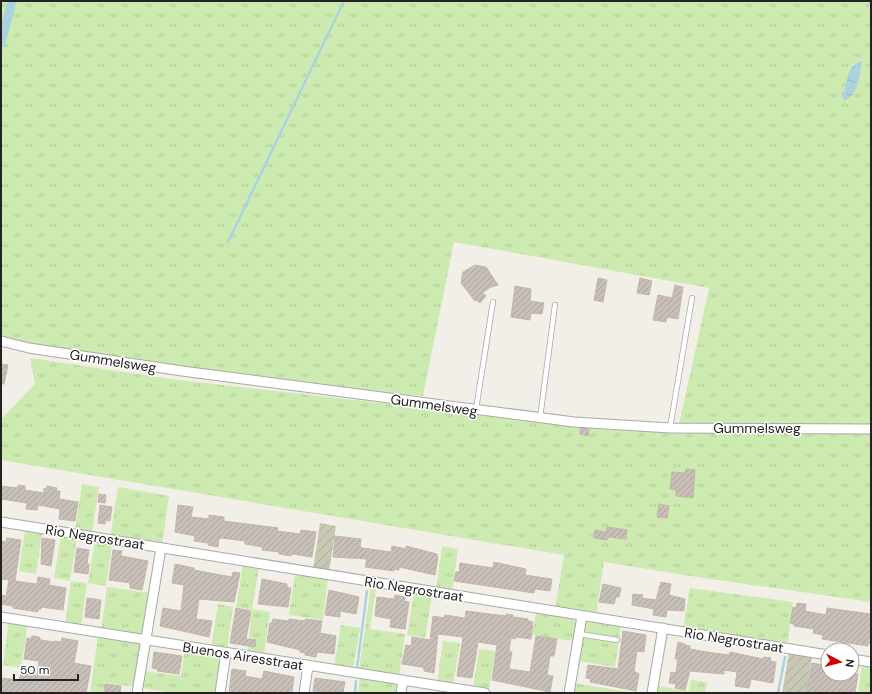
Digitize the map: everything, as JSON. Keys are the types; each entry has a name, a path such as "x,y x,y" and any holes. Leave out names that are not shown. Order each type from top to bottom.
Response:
{"street":[{"name":"Gummelsweg","path":"1,341 29,348 182,372 540,419 670,428 871,429"},
{"name":"Rio Negrostraat","path":"1,522 820,654"},
{"path":"137,693 161,548"},
{"path":"569,693 582,616"},
{"name":"Buenos Airesstraat","path":"1,617 485,693"},
{"path":"652,693 662,628"},
{"path":"220,693 226,653"},
{"path":"860,660 871,662"},
{"path":"304,693 308,666"},
{"path":"401,693 403,681"}],"lane":[{"path":"670,428 692,298"},
{"path":"476,411 493,302"},
{"path":"540,419 555,305"},
{"path":"579,634 617,640"}],"shaded area":[{"path":"320,523 336,526 329,572 313,570"},
{"path":"789,653 812,657 806,693 782,693"}],"green space":[{"path":"1,1 871,1 871,425 679,424 709,288 454,242 423,396 179,374 1,345"},
{"path":"30,358 179,380 573,425 676,434 723,432 871,433 871,602 604,562 596,615 555,609 564,555 1,460 1,419 35,384"},
{"path":"82,484 99,487 92,533 75,531"},
{"path":"118,487 169,496 162,545 110,538"},
{"path":"25,530 42,533 36,574 19,571"},
{"path":"61,535 77,538 70,581 54,578"},
{"path":"95,541 112,543 106,586 88,583"},
{"path":"442,546 458,549 452,592 436,590"},
{"path":"243,565 259,568 252,609 270,612 264,655 247,652 252,610 236,607"},
{"path":"295,573 328,578 323,620 289,615"},
{"path":"71,581 87,583 81,627 65,625"},
{"path":"371,586 376,587 370,629 405,634 399,677 359,670"},
{"path":"107,587 151,593 144,635 101,631"},
{"path":"690,588 793,602 787,645 683,629"},
{"path":"414,593 432,596 425,638 407,635"},
{"path":"218,604 233,607 227,650 211,648"},
{"path":"536,613 574,619 576,625 573,641 532,635"},
{"path":"9,620 28,623 21,668 3,665"},
{"path":"589,621 621,626 615,667 578,661 586,622"},
{"path":"341,625 360,628 353,670 334,667"},
{"path":"98,635 138,641 141,646 136,687 105,683 103,693 90,693"},
{"path":"443,641 460,643 453,686 437,683"},
{"path":"185,649 216,653 222,659 217,693 172,693 142,688 144,671 181,676"},
{"path":"479,649 495,651 489,691 473,689"},
{"path":"862,665 871,666 871,693 858,693"},
{"path":"360,676 394,683 399,687 399,693 358,693"},
{"path":"691,680 707,682 705,693 656,693 657,686 689,691"},
{"path":"573,683 636,693 572,693"}],"water":[{"path":"862,61 858,84 853,94 844,101 841,93 845,91 849,73 857,63"}],"building":[{"path":"475,265 486,267 498,285 491,287 482,293 486,296 480,303 476,300 475,301 461,283 463,272"},
{"path":"598,278 607,280 603,302 594,300"},
{"path":"640,278 652,281 649,295 637,293"},
{"path":"675,285 683,287 678,319 667,317 666,322 653,320 658,295 672,298"},
{"path":"515,286 531,289 530,301 544,303 542,314 531,313 530,320 511,317"},
{"path":"1,364 8,365 4,384 1,384"},
{"path":"580,428 589,429 588,436 580,434"},
{"path":"686,469 695,470 693,498 676,496 676,490 670,489 672,472 685,473"},
{"path":"18,485 25,486 25,490 44,493 44,488 47,489 47,486 57,488 56,491 60,491 59,499 78,502 75,521 59,519 60,509 38,505 37,510 26,509 27,503 1,499 1,486 18,488"},
{"path":"99,494 106,495 105,503 98,502"},
{"path":"659,504 669,506 667,518 657,517"},
{"path":"100,505 112,507 110,521 106,520 105,524 98,523"},
{"path":"178,505 193,507 191,517 209,519 209,515 224,517 224,521 278,528 277,531 300,534 301,530 316,532 312,557 292,554 291,556 279,554 279,552 262,550 262,547 245,544 245,541 221,538 219,539 218,547 208,545 208,543 194,541 195,536 175,532"},
{"path":"607,527 627,530 626,539 608,537 607,540 594,538 595,530 606,532"},
{"path":"335,536 361,539 360,547 363,548 391,552 392,546 406,549 406,546 437,554 438,557 435,575 399,567 399,570 394,569 394,571 365,567 367,559 333,557"},
{"path":"7,538 21,540 15,581 37,584 38,577 50,579 49,585 66,588 63,610 41,607 41,609 38,609 38,612 13,608 13,606 1,604 1,595 6,596 9,580 1,579 1,541 6,542"},
{"path":"42,538 55,540 51,566 41,564"},
{"path":"77,548 89,550 87,564 89,564 88,574 74,572"},
{"path":"113,550 122,551 121,556 148,561 142,590 130,588 130,583 109,580"},
{"path":"494,562 526,569 525,575 552,579 550,591 535,589 534,593 454,581 456,572 459,572 460,563 493,568"},
{"path":"175,564 194,568 194,570 232,577 233,572 240,573 234,602 199,599 196,619 212,621 209,637 160,626 163,608 181,611 184,585 172,583"},
{"path":"262,579 287,584 287,587 291,588 288,607 258,604"},
{"path":"661,582 671,584 669,595 685,599 684,611 667,610 666,617 653,615 654,609 632,605 633,594 643,595 642,598 656,600"},
{"path":"603,584 621,588 619,597 616,597 614,604 599,602"},
{"path":"329,590 359,597 356,614 340,611 340,617 325,615"},
{"path":"395,595 405,597 404,601 409,602 405,629 390,627 391,619 375,616 377,597 394,599"},
{"path":"87,598 101,600 99,619 85,617"},
{"path":"797,603 806,604 805,611 826,615 827,608 871,614 871,643 868,643 868,646 860,645 860,642 842,642 822,639 823,635 813,633 814,629 794,626 794,624 790,623 793,607 796,608"},
{"path":"236,608 251,611 246,639 256,640 255,647 230,643"},
{"path":"466,611 506,616 506,614 513,615 513,617 528,619 528,621 533,622 531,639 511,638 509,651 512,652 509,669 530,672 536,636 557,639 554,656 550,656 547,675 553,676 550,692 492,680 497,645 478,642 472,678 457,676 463,637 438,634 434,673 424,671 422,667 402,664 406,645 411,646 412,637 430,640 433,616 444,618 445,615 465,618"},
{"path":"273,619 288,621 289,619 305,621 305,619 322,621 320,633 336,636 334,654 317,652 316,657 305,655 305,653 300,652 300,650 267,642 270,623 272,623"},
{"path":"623,631 646,635 644,652 637,651 634,671 639,674 636,691 590,682 591,679 586,678 588,665 618,669"},
{"path":"32,636 39,637 41,640 54,642 61,642 62,638 78,641 74,663 91,666 86,693 1,693 3,678 19,680 21,673 37,676 39,661 24,659 27,638 31,639"},
{"path":"678,642 690,646 690,649 707,652 729,655 730,652 763,659 764,657 771,658 770,661 776,662 773,683 751,679 749,688 735,686 737,672 724,670 724,674 690,671 685,690 675,688 676,684 669,683 671,672 676,673 678,659 675,659"},
{"path":"154,652 182,656 179,674 157,671 158,669 152,668"},
{"path":"812,663 820,664 820,682 857,682 855,693 806,693"},
{"path":"232,669 246,671 245,676 262,679 264,671 294,677 292,693 229,693"},
{"path":"315,678 345,682 343,693 313,691"},
{"path":"105,684 121,686 120,693 104,693"}],"waterway":[{"path":"1,43 12,1"},
{"path":"228,242 344,1"},
{"path":"357,668 367,591"},
{"path":"778,693 785,657"},
{"path":"355,693 356,681"}]}
